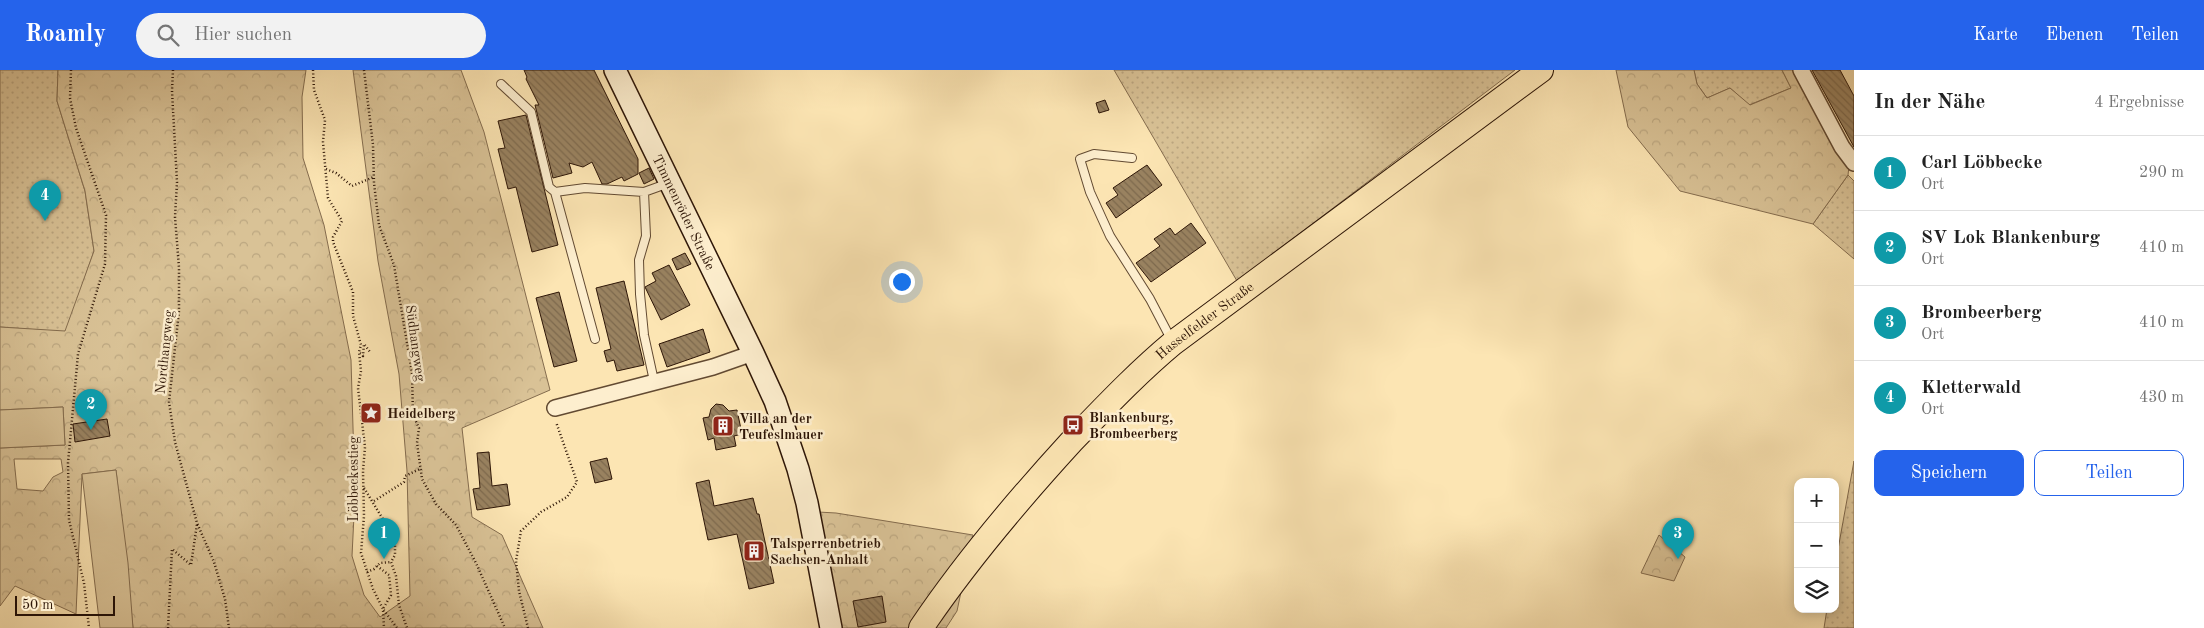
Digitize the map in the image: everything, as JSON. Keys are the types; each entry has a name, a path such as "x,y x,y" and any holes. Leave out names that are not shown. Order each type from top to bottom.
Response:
{"main road":[{"name":"Timmenröder Straße","path":"615,70 775,401 798,469 812,529 831,628"},
{"name":"Hasselfelder Straße","path":"921,628 972,558 1020,500 1130,380 1173,343 1541,70"}],"street":[{"path":"1801,70 1842,147 1854,163"},
{"path":"555,408 713,367 753,353"}],"lane":[{"path":"501,84 532,112 549,187 555,192 596,339"},
{"path":"1132,158 1094,154 1080,159 1090,192 1110,236 1150,299 1173,343"},
{"path":"555,192 585,188 644,192 659,188 669,182"},
{"path":"644,192 646,236 639,260 640,294 644,335 654,381"}],"path":[{"path":"71,70 70,98 76,128 106,214 105,264 78,354 68,463 69,520 84,583 89,628"},
{"name":"Nordhangweg","path":"173,70 172,91 177,182 175,217 179,268 178,311 168,402 175,442 197,522 214,562 225,600 229,628"},
{"name":"Löbbeckestieg","path":"313,70 314,90 325,120 323,142 328,198 342,221 333,237 333,242 354,292 353,316 361,345 359,352 361,370 358,388 365,447 364,516 361,553 383,609 384,628"},
{"name":"Südhangweg","path":"364,70 373,145 379,225 394,265 412,373 413,415 419,428 417,444 422,479 436,504 456,525 476,563 505,628"},
{"path":"326,169 336,173 352,186 374,177"},
{"path":"359,352 363,356 364,344 370,352"},
{"path":"528,628 519,591 516,561 521,531 541,512 566,497 577,482 557,428 555,408"},
{"path":"374,501 404,482 405,476 421,469"},
{"path":"363,486 374,501 395,539 395,555 391,562 396,576 399,605 407,628"},
{"path":"168,628 172,549 191,564 197,522"},
{"path":"367,572 374,569 380,563 391,562"},
{"path":"377,566 390,574 391,595 383,609 397,628"}],"green space":[{"path":"0,70 58,70 57,101 85,191 94,251 66,332 0,327"},
{"name":"Heidelberg","path":"58,70 306,70 302,97 303,158 324,225 351,360 355,495 352,556 364,595 380,617 410,596 407,471 399,374 378,261 353,70 461,70 484,132 550,390 462,428 472,517 502,535 543,628 133,628 116,470 82,474 76,614 15,586 0,606 0,448 65,445 63,407 0,410 0,327 65,331 94,251 85,191 57,101","holes":["14,459 61,459 63,472 53,477 43,491 17,489"]},
{"path":"1114,70 1515,70 1237,281"},
{"path":"1616,70 1694,70 1697,84 1707,98 1730,88 1750,105 1791,88 1782,70 1796,70 1849,166 1848,175 1813,224 1680,191 1628,127"},
{"path":"1694,70 1782,70 1791,88 1749,105 1730,88 1707,98 1697,84"},
{"path":"1848,175 1854,181 1854,259 1813,224"},
{"path":"63,407 65,445 0,448 0,410"},
{"path":"1854,461 1854,628 1824,628 1826,613 1839,613 1839,544"},
{"path":"116,470 128,563 133,628 100,628 82,474"},
{"path":"818,512 836,513 973,535 957,611 946,628 839,628"},
{"path":"1659,535 1685,557 1674,581 1641,573"}],"building":[{"path":"524,70 594,70 638,159 638,174 624,181 622,177 607,184 602,184 592,162 583,167 569,163 572,173 553,178 535,105 539,105 526,79"},
{"path":"1812,70 1840,70 1854,96 1854,147"},
{"path":"1105,100 1109,110 1099,113 1096,103"},
{"path":"526,115 558,245 532,252 516,187 508,189 498,149 505,148 498,121"},
{"path":"1147,165 1162,185 1116,218 1106,203 1118,195 1113,188"},
{"path":"649,168 654,179 644,184 639,173"},
{"path":"1191,223 1206,243 1151,282 1136,263 1160,246 1154,239 1170,228 1175,235"},
{"path":"685,253 691,264 677,270 672,259"},
{"path":"669,265 690,305 661,320 645,287 656,281 652,273"},
{"path":"624,281 644,365 617,371 614,360 607,362 604,351 611,349 596,288"},
{"path":"559,292 577,361 554,367 536,298"},
{"path":"703,329 710,352 667,367 659,344"},
{"name":"Villa an der Teufeslmauer","path":"716,404 723,405 729,411 737,410 742,434 734,436 736,446 716,450 714,438 708,440 703,418 709,417 711,409"},
{"path":"107,419 110,436 75,442 73,424"},
{"path":"489,452 492,486 507,484 510,505 477,510 473,489 480,488 477,453"},
{"path":"607,458 612,479 595,483 590,462"},
{"name":"Talsperrenbetrieb Sachsen-Anhalt","path":"709,480 714,506 753,498 757,514 759,514 774,583 749,589 737,534 708,540 696,483"},
{"path":"882,596 886,622 858,627 853,601"}],"place":[{"name":"Kletterwald","path":"45,221"},
{"name":"Heidelberg","path":"371,413"},
{"name":"Blankenburg, Brombeerberg","path":"1073,425"},
{"name":"Villa an der Teufeslmauer","path":"723,426"},
{"name":"SV Lok Blankenburg","path":"91,430"},
{"name":"Talsperrenbetrieb Sachsen-Anhalt","path":"754,551"},
{"name":"Carl Löbbecke","path":"384,559"},
{"name":"Brombeerberg","path":"1678,559"}]}
